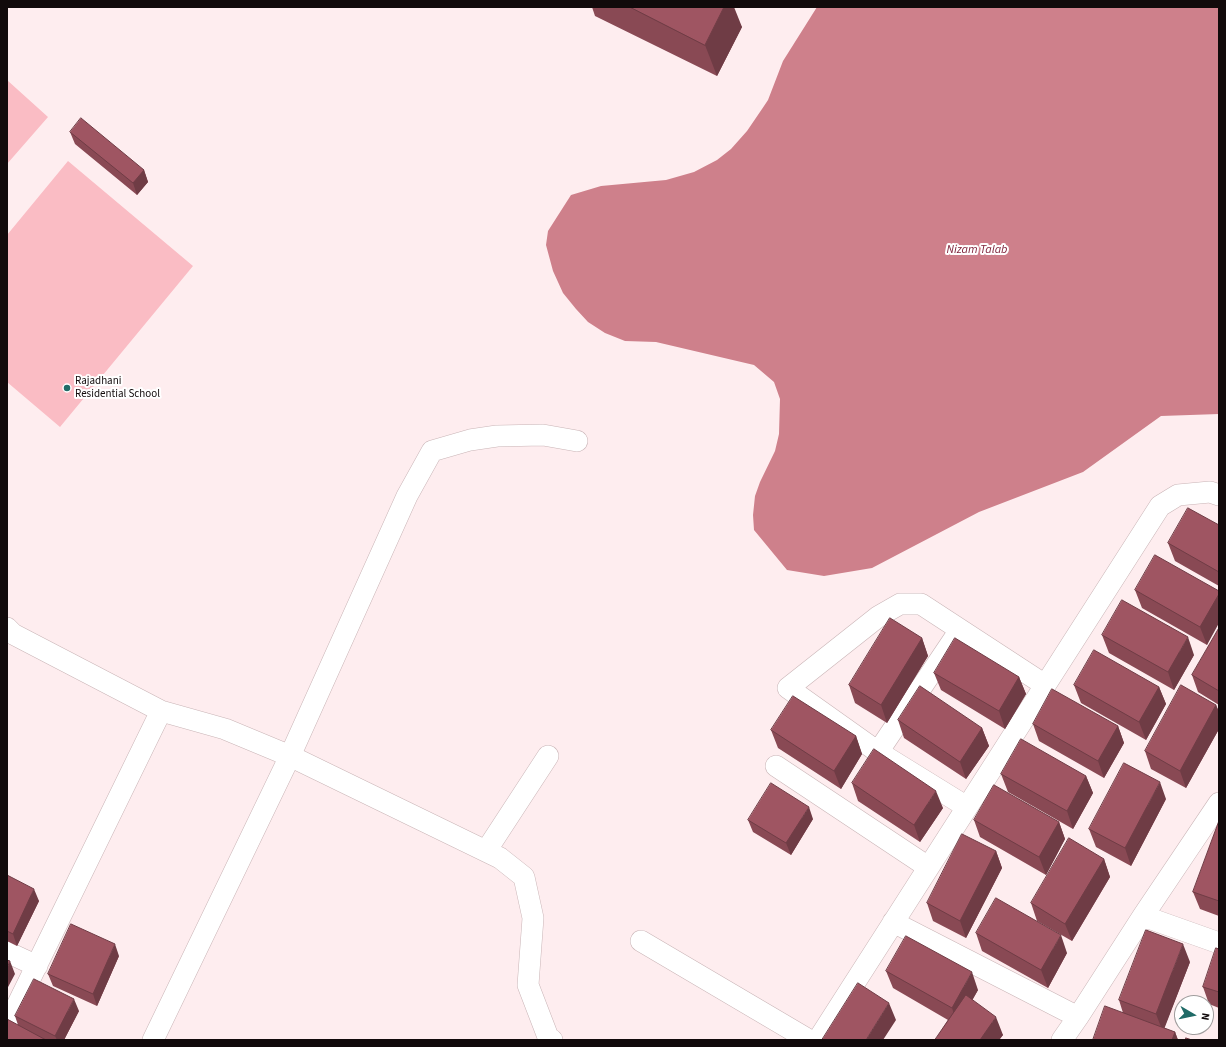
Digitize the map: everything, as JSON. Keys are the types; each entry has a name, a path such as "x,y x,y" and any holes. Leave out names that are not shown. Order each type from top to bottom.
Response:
{"street":[{"path":"153,1040 290,756 407,496 432,451 470,440 497,436 544,435 577,441"},
{"path":"818,1040 1160,506 1178,495 1210,492 1219,495"},
{"path":"967,807 878,752 788,688 878,616 900,604 921,604 1045,685"},
{"path":"7,628 13,634 162,711 225,729 290,756 500,858 524,877 533,918 528,985 548,1037 552,1040"},
{"path":"878,752 960,630"},
{"path":"7,1026 162,711"},
{"path":"486,851 548,756"},
{"path":"776,766 928,867"},
{"path":"1062,1040 1219,803"},
{"path":"1144,916 1219,943"},
{"path":"893,922 1078,1017"},
{"path":"641,941 809,1040"},
{"path":"7,952 37,966"}],"shaded area":[{"path":"7,80 48,117 7,164"},
{"path":"68,161 193,266 60,427 7,382 7,235"}],"water":[{"name":"Nizam Talab","path":"817,7 1219,7 1219,414 1161,416 1083,472 979,512 872,568 824,576 787,570 754,530 753,515 755,496 775,451 779,434 780,399 774,382 754,365 656,342 625,341 605,333 588,322 563,293 553,271 546,245 548,231 571,195 601,186 666,180 694,172 717,160 731,149 747,131 768,100 783,61"}],"building":[{"path":"630,7 724,7 705,45"},
{"path":"81,118 144,170 133,183 70,132"},
{"path":"1188,508 1219,525 1219,572 1168,543"},
{"path":"1155,555 1219,591 1219,594 1200,627 1135,590"},
{"path":"1122,600 1188,637 1168,672 1102,635"},
{"path":"890,618 922,638 881,705 849,685"},
{"path":"1219,628 1219,691 1192,675"},
{"path":"955,638 1019,677 999,711 934,673"},
{"path":"1094,650 1159,687 1139,722 1074,685"},
{"path":"1181,685 1216,705 1180,771 1145,751"},
{"path":"920,686 982,728 960,762 898,720"},
{"path":"1052,689 1118,726 1098,761 1033,724"},
{"path":"793,696 856,736 834,771 771,730"},
{"path":"1021,739 1086,776 1067,811 1001,774"},
{"path":"874,749 936,791 914,825 852,783"},
{"path":"1124,763 1160,782 1125,848 1089,829"},
{"path":"771,783 809,807 786,843 748,820"},
{"path":"994,785 1059,822 1039,857 974,820"},
{"path":"1219,821 1219,901 1193,892"},
{"path":"962,834 996,851 960,921 927,903"},
{"path":"1069,838 1104,859 1065,924 1031,903"},
{"path":"7,875 34,889 13,934 7,931"},
{"path":"996,898 1061,935 1041,970 976,933"},
{"path":"71,924 115,944 93,994 48,974"},
{"path":"1146,930 1183,944 1156,1014 1119,1000"},
{"path":"906,936 972,972 952,1008 886,971"},
{"path":"1216,948 1219,949 1219,992 1203,987"},
{"path":"7,960 10,961 7,968"},
{"path":"34,979 74,999 55,1036 15,1016"},
{"path":"858,983 889,1003 866,1040 822,1040"},
{"path":"966,995 996,1017 980,1040 935,1040"},
{"path":"1105,1006 1174,1032 1172,1040 1093,1040"},
{"path":"7,1019 46,1040 7,1040"}],"place":[{"name":"Rajadhani Residential School","path":"67,388"}]}
